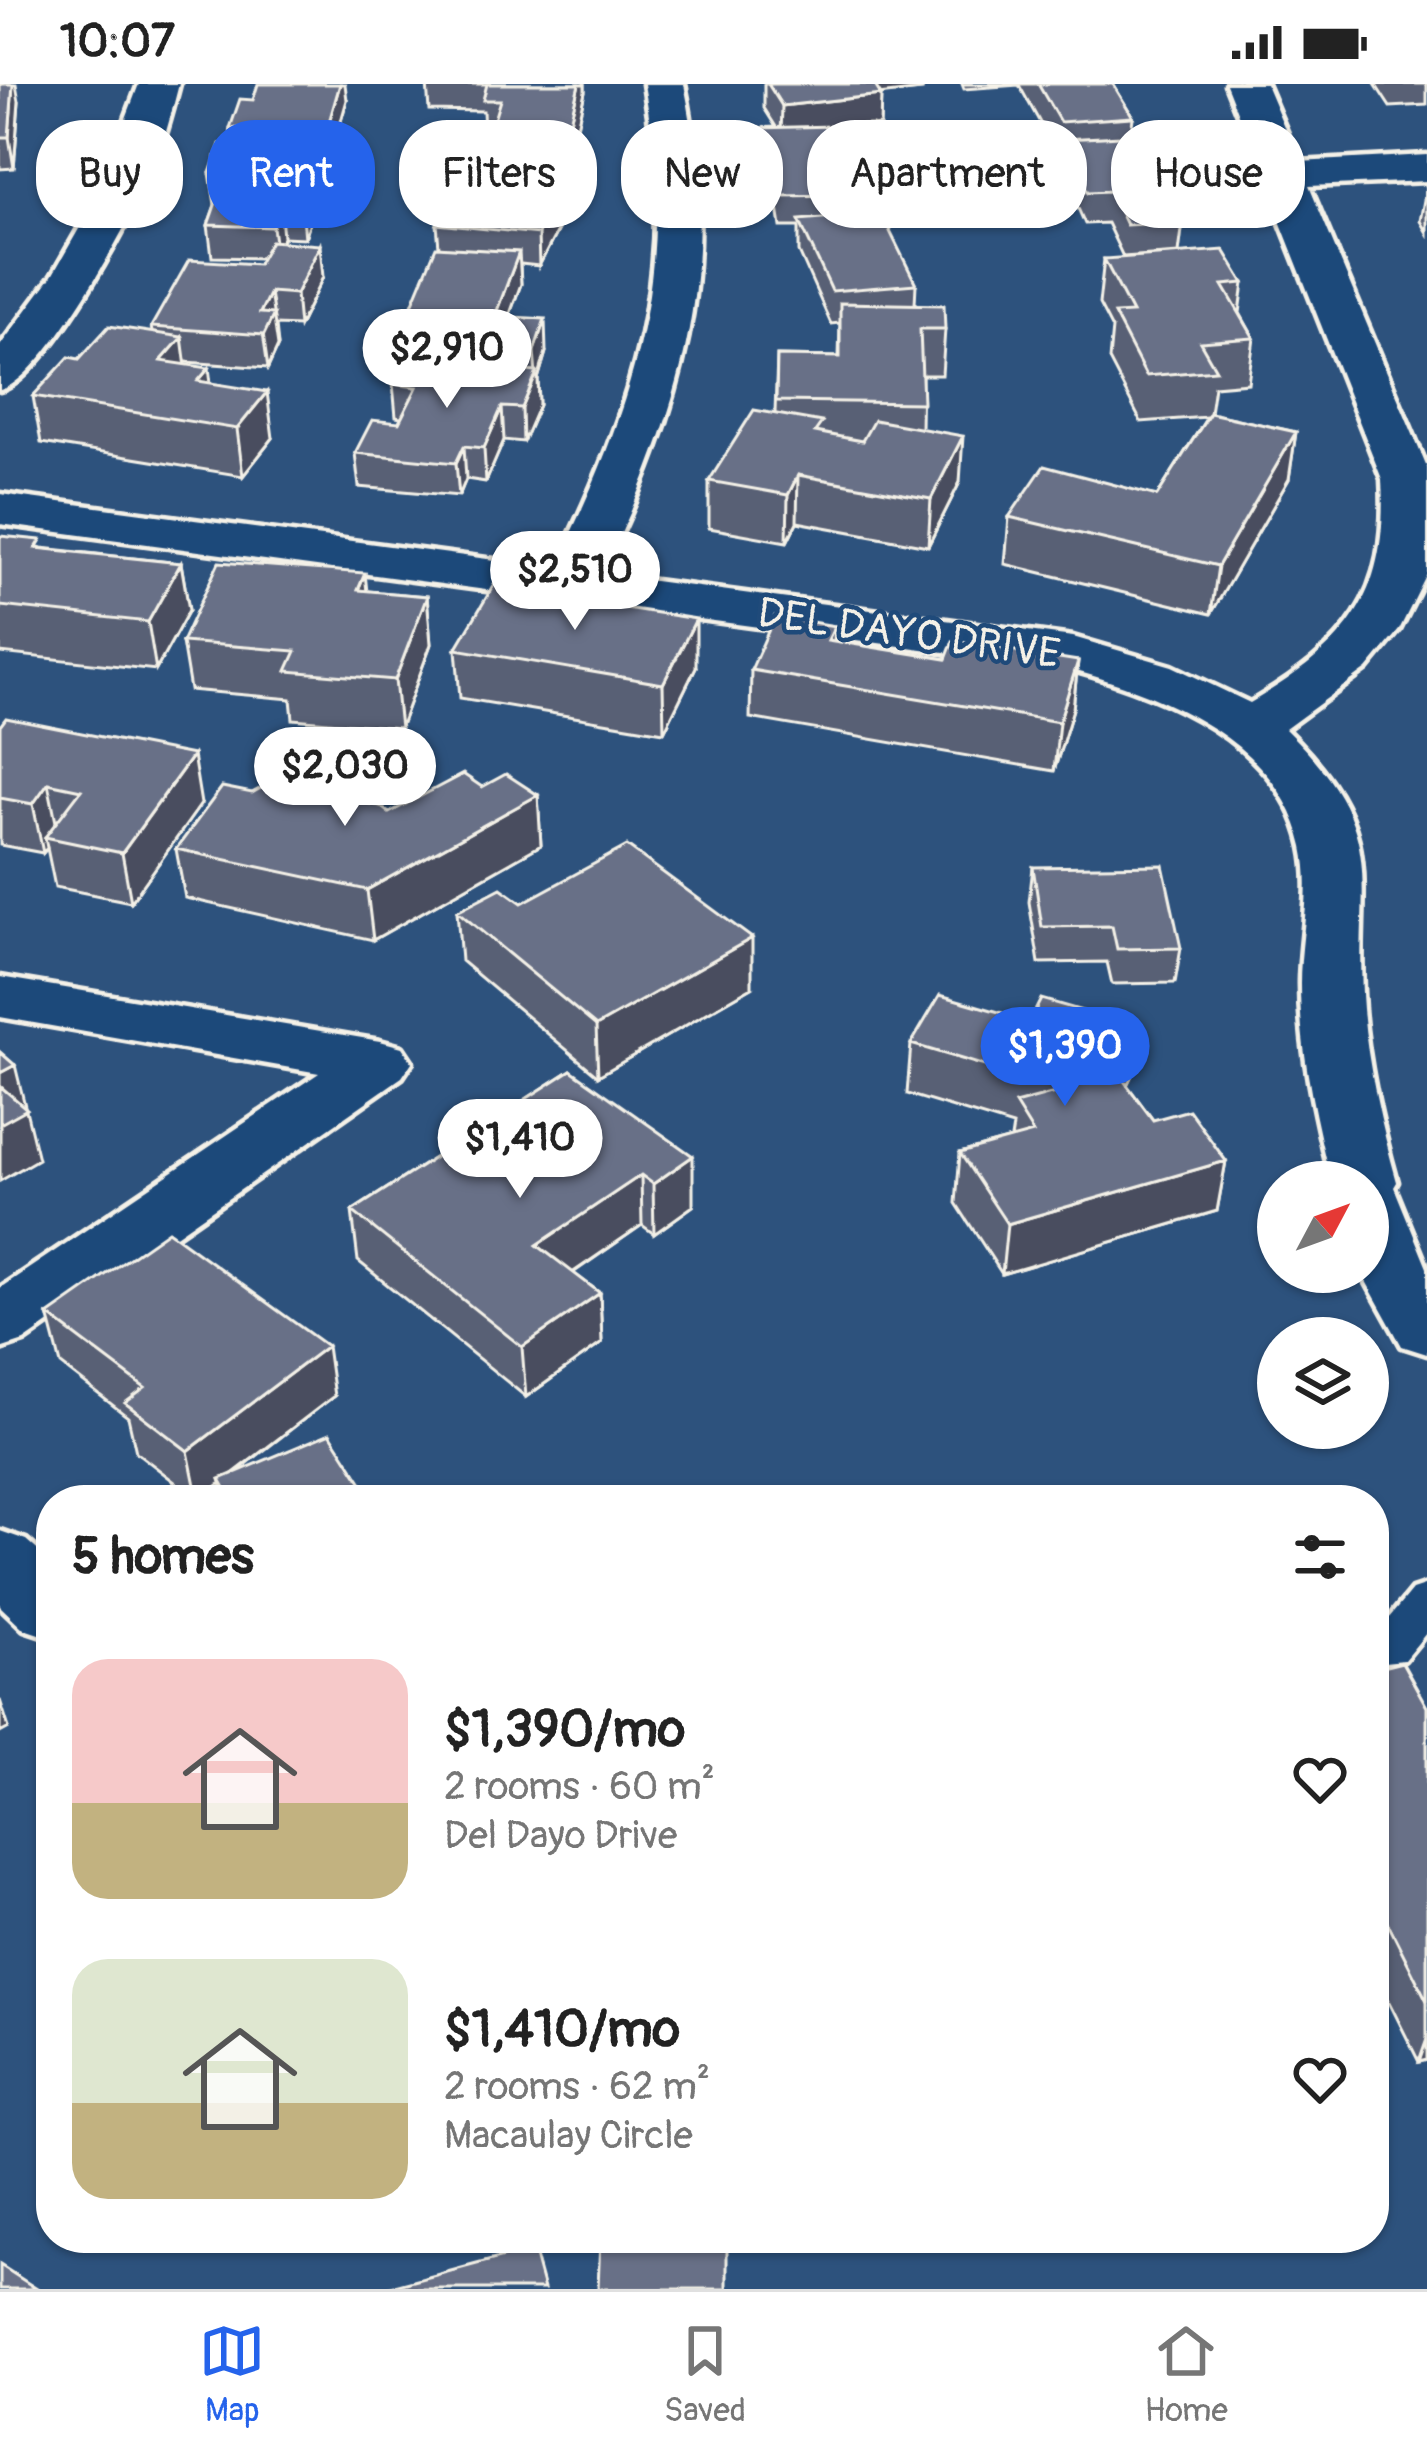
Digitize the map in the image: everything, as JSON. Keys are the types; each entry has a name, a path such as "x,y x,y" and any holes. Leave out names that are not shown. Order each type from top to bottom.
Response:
{"street":[{"path":"0,376 102,226 140,147 159,84"},
{"path":"571,585 612,505 650,404 669,334 681,247 680,168 664,84"},
{"path":"1246,84 1261,120"},
{"path":"1305,174 1427,168"},
{"path":"1247,728 1318,684 1348,660 1381,621 1403,581 1414,519 1407,478 1305,228"},
{"name":"DEL DAYO DRIVE","path":"0,509 1073,653 1182,689 1274,750 1314,798 1334,850 1331,989 1348,1124 1358,1161"},
{"path":"0,997 380,1062 0,1323"},
{"path":"1389,1262 1427,1328"},
{"path":"0,1561 36,1593"}],"lane":[{"path":"1389,1648 1427,1602"}],"building":[{"path":"0,84 13,84 9,137 0,137"},
{"path":"258,84 340,84 330,120 233,120 240,99 253,100"},
{"path":"487,84 579,84 570,120 494,120 500,100 483,100"},
{"path":"768,84 874,84 881,95 782,106"},
{"path":"1038,84 1113,84 1133,117 1087,120 1059,120"},
{"path":"783,127 807,127 807,196 783,196"},
{"path":"1111,137 1111,193 1087,190 1087,138"},
{"path":"807,219 807,228 888,228 916,284 832,291 799,220"},
{"path":"477,228 541,228 538,234"},
{"path":"271,241 320,245 296,294 270,292 260,313 274,314 264,335 151,327 189,260 258,264"},
{"path":"436,247 519,252 495,316 545,319 534,351 383,341 391,324 404,324"},
{"path":"1224,250 1244,283 1223,285 1254,338 1200,342 1216,370 1146,376 1114,314 1132,313 1104,259"},
{"path":"840,303 944,305 945,329 920,329 923,403 776,401 777,356 840,357"},
{"path":"109,326 182,337 161,361 209,368 198,381 267,392 237,429 33,396 69,357 79,359"},
{"path":"405,360 537,372 522,408 502,407 484,448 464,446 456,463 355,453 372,420 399,423 417,387 393,384"},
{"path":"754,410 822,422 815,432 862,441 874,420 963,436 931,499 798,475 788,495 709,481"},
{"path":"1210,413 1296,432 1218,566 1009,517 1044,466 1157,496"},
{"path":"0,536 41,540 36,548 181,563 148,622 0,606"},
{"path":"219,562 365,573 358,590 427,596 395,680 287,671 296,651 182,642"},
{"path":"498,578 567,590 562,598 696,619 663,684 456,649"},
{"path":"775,616 835,626 828,640 946,659 953,641 1078,661 1059,722 751,670"},
{"path":"6,718 193,755 122,853 45,837 81,790 48,783 33,804 0,798 0,726"},
{"path":"463,774 482,787 506,774 538,795 367,890 176,849 222,787 252,793 270,783 380,806 389,813"},
{"path":"627,846 752,938 596,1026 457,911 501,888 522,903"},
{"path":"1163,865 1181,948 1117,949 1112,926 1042,927 1033,867"},
{"path":"940,995 1030,1021 1041,999 1138,1027 1116,1070 1153,1120 1189,1110 1226,1161 1007,1224 960,1153 1033,1133 1015,1104 1066,1090 911,1044"},
{"path":"0,1052 15,1065 0,1073"},
{"path":"571,1070 693,1156 653,1184 641,1175 537,1245 600,1293 522,1347 352,1211"},
{"path":"0,1086 27,1109 0,1124"},
{"path":"168,1231 327,1346 188,1451 125,1403 145,1388 48,1315"},
{"path":"330,1433 363,1485 223,1485 220,1479"},
{"path":"1402,1662 1427,1707 1427,2001 1389,1926 1389,1665"},
{"path":"518,2253 534,2253 544,2289 392,2289"},
{"path":"599,2253 727,2253 727,2289 598,2289"},
{"path":"0,2265 37,2289 0,2289"}]}
